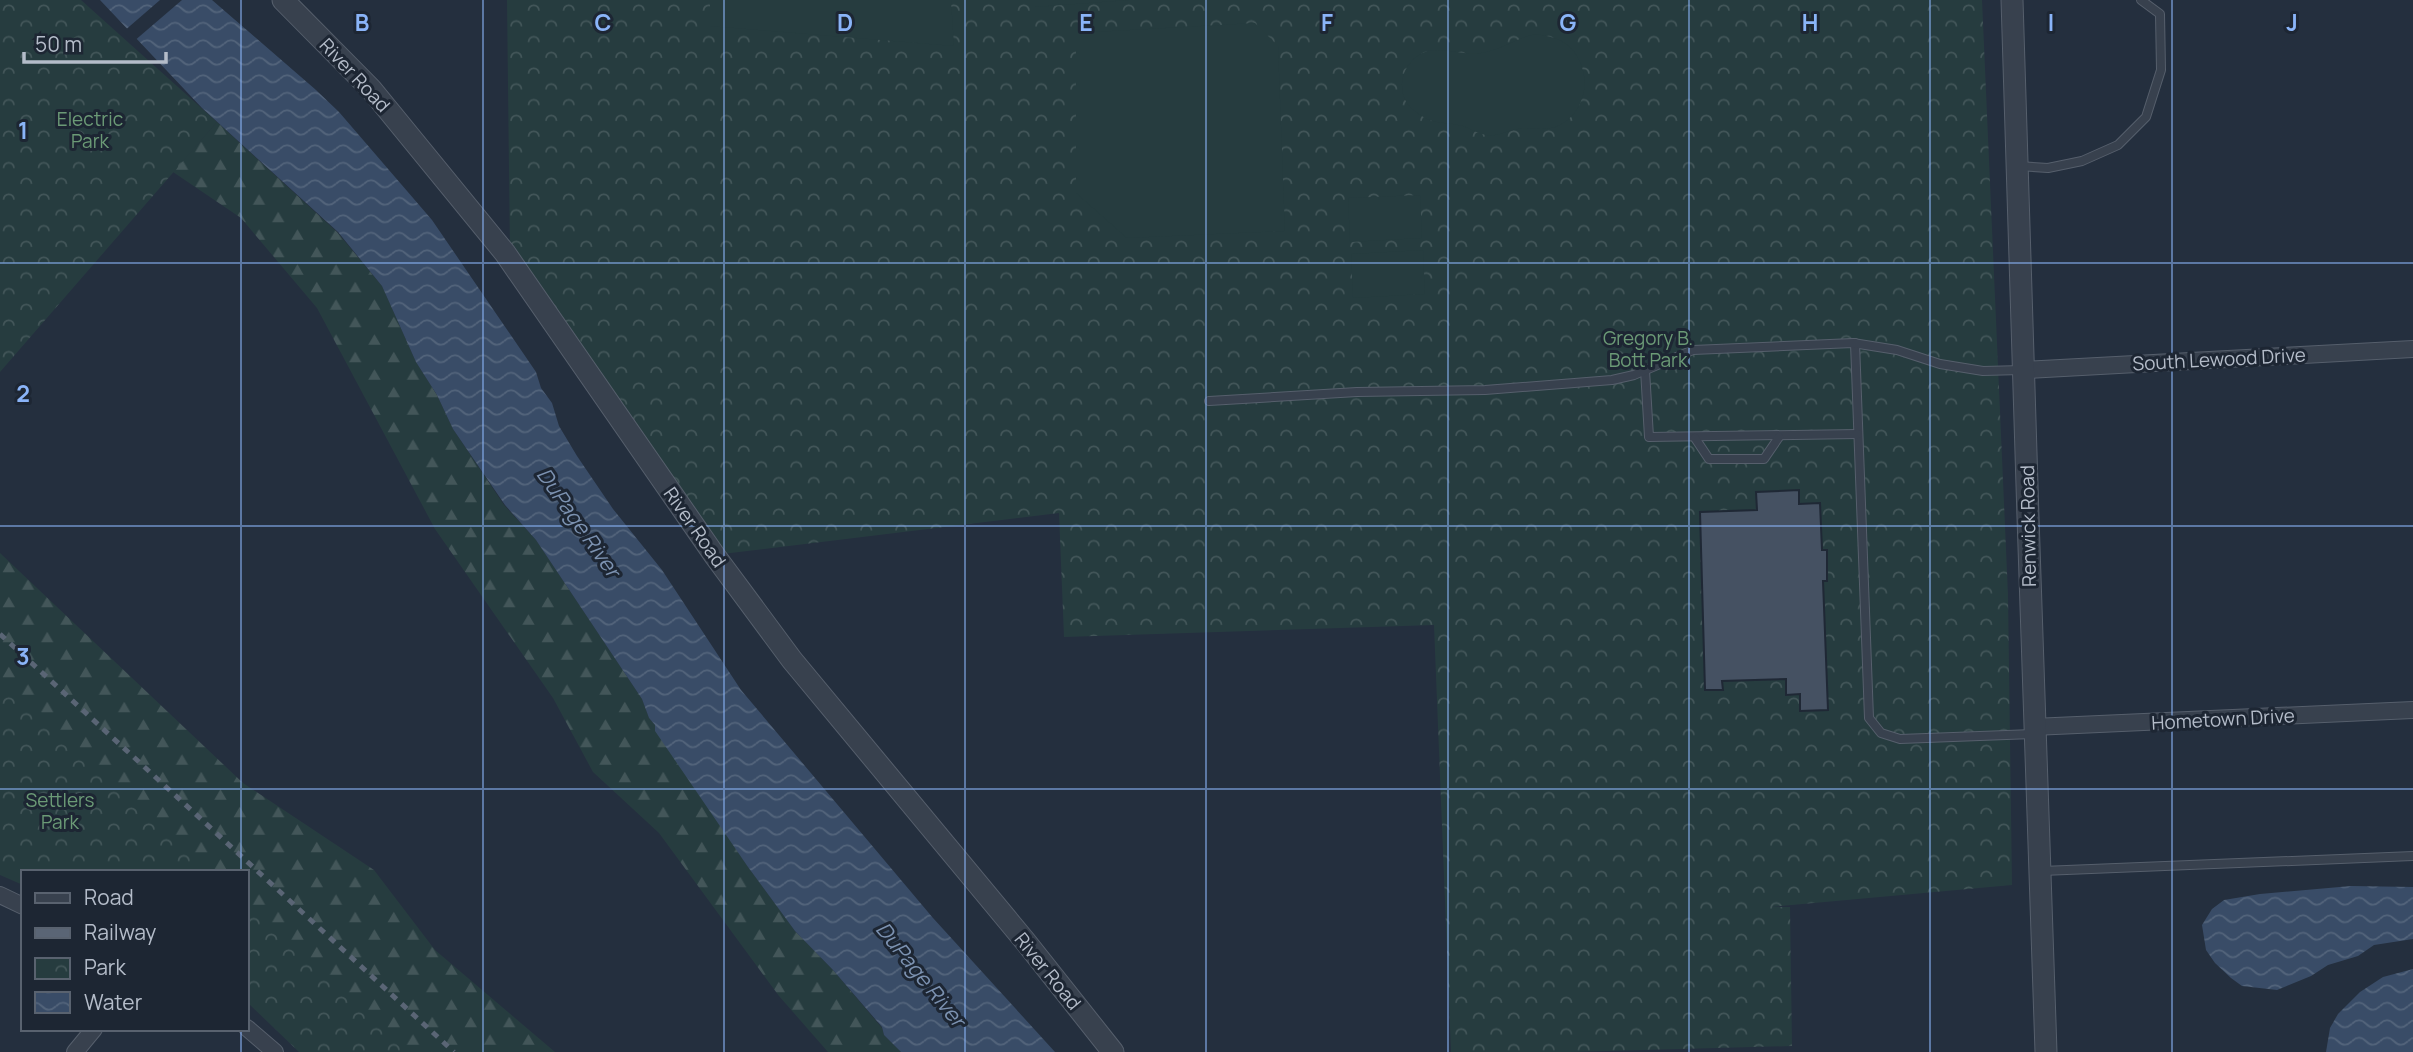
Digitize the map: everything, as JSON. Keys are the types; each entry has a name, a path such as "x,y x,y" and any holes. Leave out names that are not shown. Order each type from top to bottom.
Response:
{"street":[{"name":"River Road","path":"283,0 371,89 505,253 715,556 792,660 1025,941 1113,1052"},
{"name":"Renwick Road","path":"2012,0 2025,370 2033,731 2046,1052"},
{"name":"South Lewood Drive","path":"2025,370 2413,349"},
{"name":"Hometown Drive","path":"2033,731 2413,710"},
{"path":"0,895 21,905"},
{"path":"248,1029 275,1052"},
{"path":"75,1052 92,1031"}],"lane":[{"path":"2018,166 2048,168 2081,161 2119,145 2146,117 2161,70 2160,14 2141,0"},
{"path":"1209,401 1357,392 1485,390 1612,380 1646,370 1693,350 1855,343 1897,350 1940,364 1983,371 2025,370"},
{"path":"1855,343 1869,718 1881,733 1900,739 2033,731"},
{"path":"1646,370 1649,437 1858,434"},
{"path":"1695,438 1709,459 1764,459 1779,437"},
{"path":"2039,871 2413,856"}],"green space":[{"name":"Electric Park","path":"0,0 81,0 217,122 0,372"},
{"name":"Gregory B. Bott Park","path":"507,0 1982,0 2008,595 2012,885 1771,907 1790,907 1792,1046 1451,1052 1434,625 1064,637 1059,513 722,554 510,253"},
{"path":"710,0 951,0 954,46 710,26"},
{"path":"1035,0 1129,0 1035,7"},
{"path":"1255,23 1278,46 1285,231 1127,238 1076,193 1076,33"},
{"path":"1536,34 1555,38 1566,44 1581,63 1584,75 1582,98 1570,118 1560,125 1489,135 1463,126 1427,119 1412,109 1405,99 1402,91 1404,74 1420,54 1434,50 1481,53"},
{"path":"217,122 337,232 382,286 416,362 437,395 453,429 504,505 536,540 642,699 649,718 748,867 795,931 833,970 882,1028 884,1035 901,1052 828,1052 779,996 659,833 593,772 553,698 435,529 317,308 241,218 173,172"},
{"path":"1420,195 1422,238 1350,242 1348,198"},
{"path":"1423,250 1425,294 1353,298 1351,254"},
{"path":"0,553 243,783 374,870 435,950 555,1052 317,1052 248,987 248,870 128,870 0,739"},
{"name":"Settlers Park","path":"0,675 213,870 21,870 21,884 0,875"},
{"path":"248,903 405,1052 299,1052 248,1003"}],"water":[{"name":"DuPage River","path":"100,0 212,0 339,112 432,220 536,372 541,388 552,403 559,426 577,456 613,509 662,570 741,690 933,918 1055,1052 901,1052 884,1035 882,1027 795,931 655,731 655,725 649,718 642,699 536,540 505,505 453,429 437,395 416,362 382,286 338,232 202,108"},
{"path":"2351,886 2413,887 2413,939 2374,945 2358,956 2328,965 2311,976 2277,990 2242,986 2215,963 2206,950 2202,925 2212,909 2224,900"},
{"path":"2413,969 2413,1052 2326,1052 2330,1028 2338,1014 2360,992 2383,977"}],"pier":[{"path":"160,0 182,0 133,42 123,32"}],"building":[{"path":"1799,490 1799,504 1820,503 1822,550 1827,550 1827,581 1823,581 1828,710 1800,711 1800,694 1786,695 1786,679 1722,681 1723,690 1705,690 1700,512 1757,510 1756,492"}],"railway":[{"path":"0,634 454,1052"}]}
